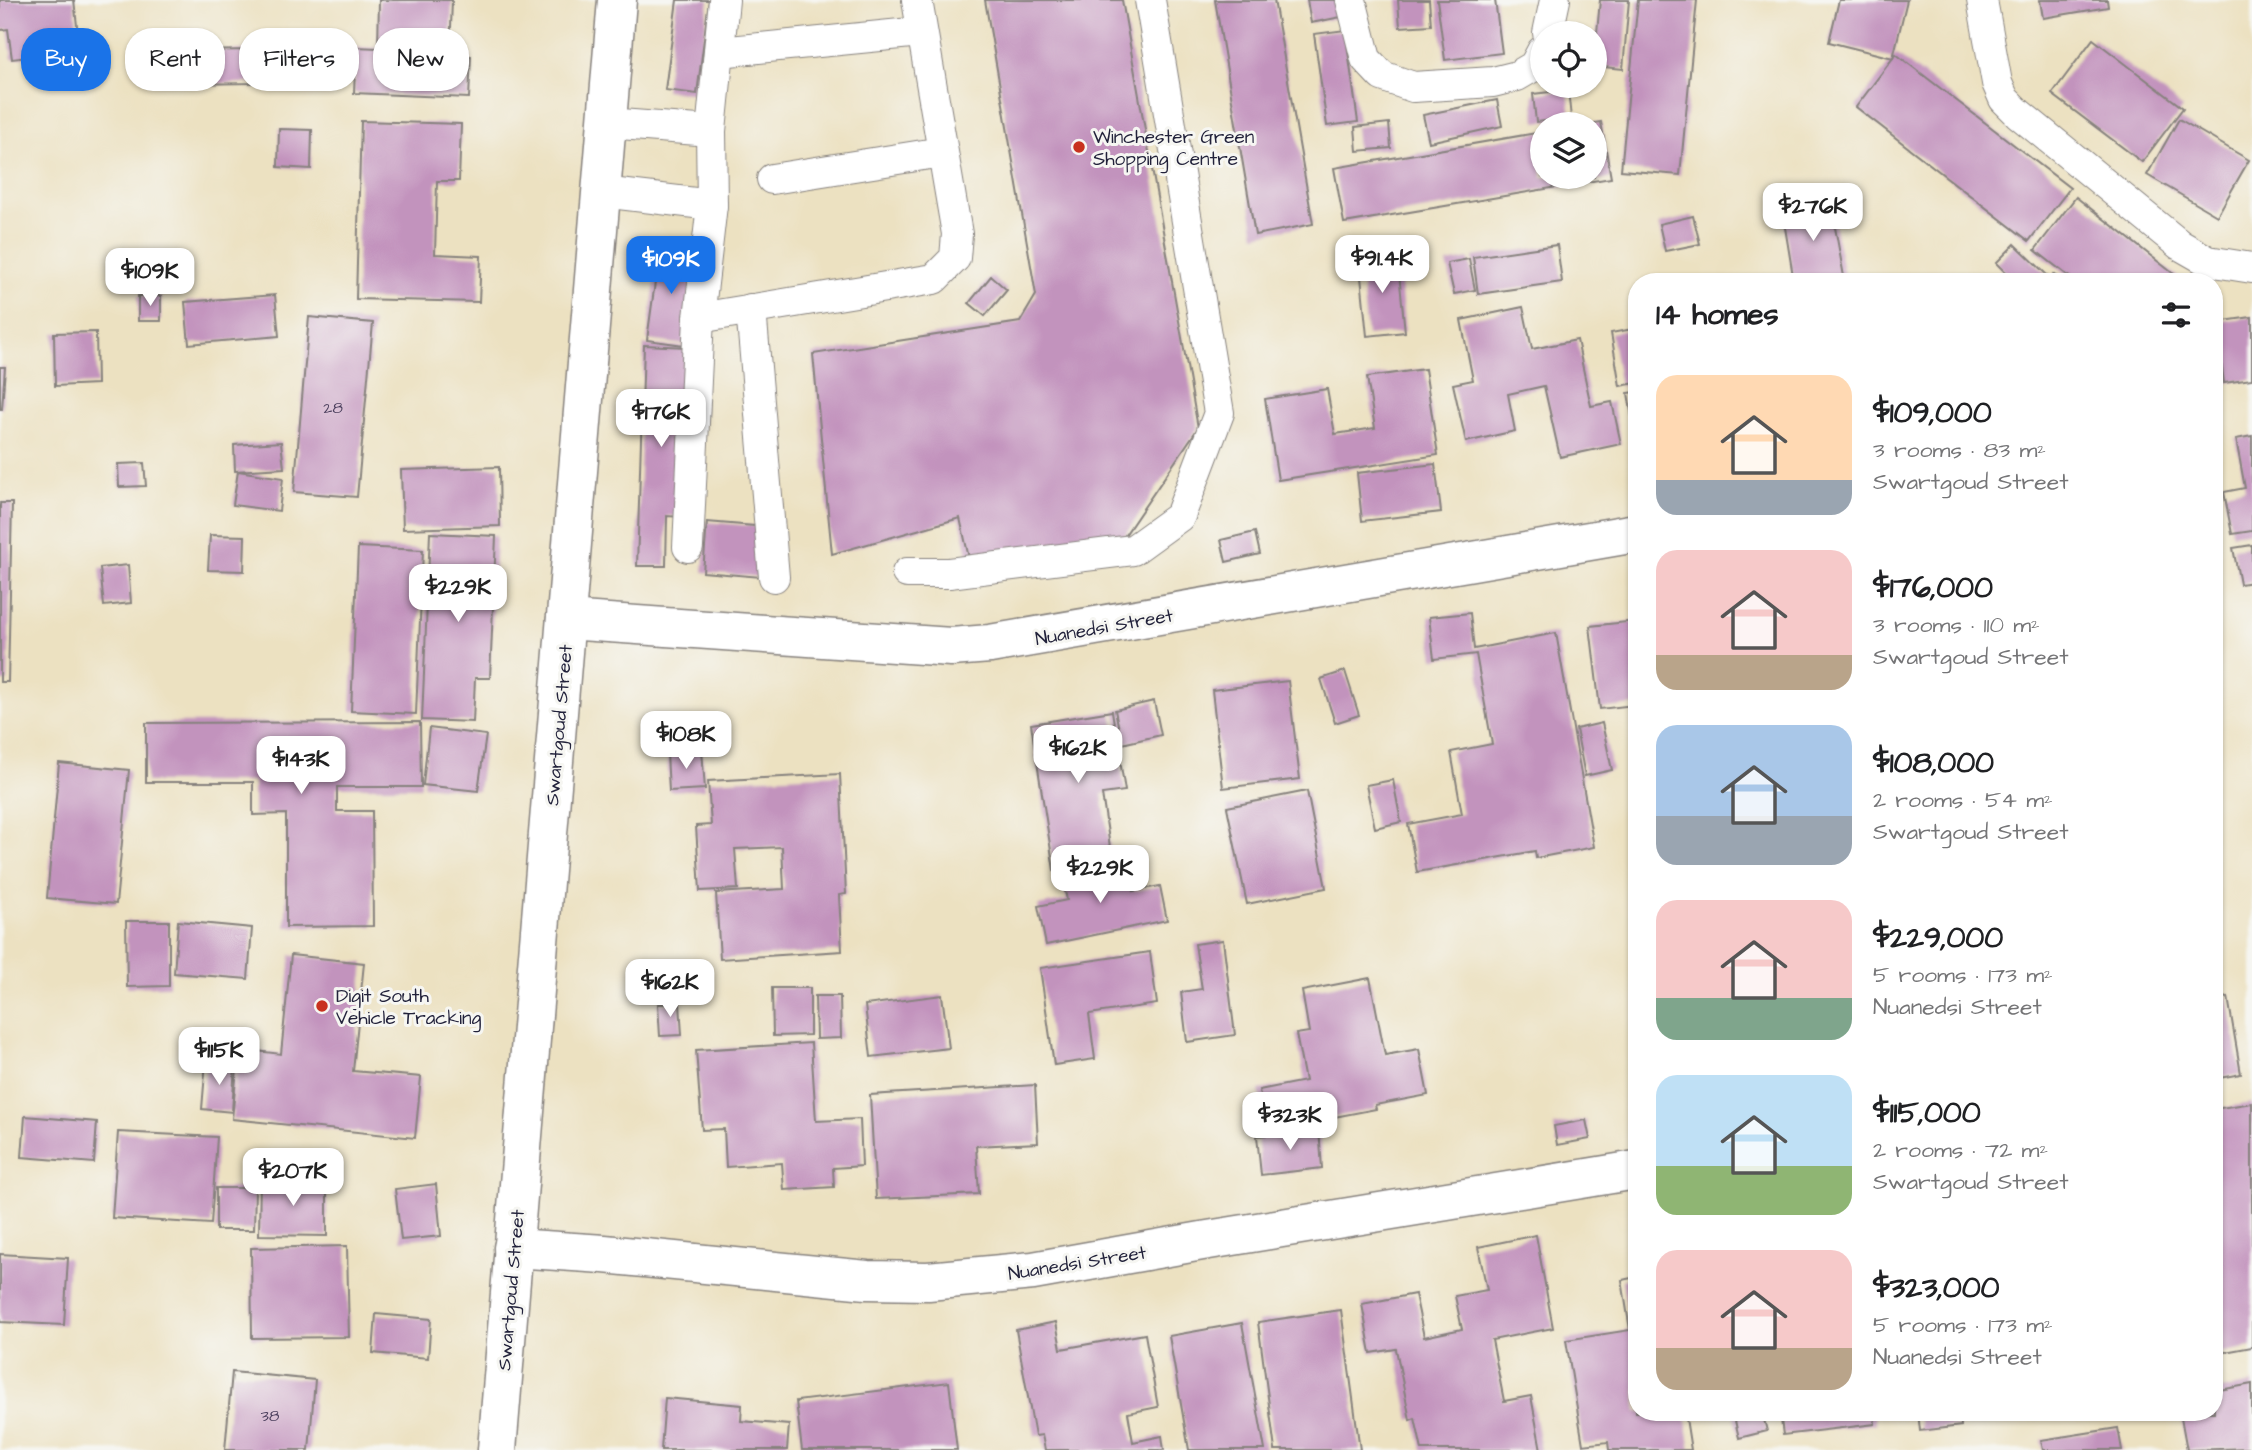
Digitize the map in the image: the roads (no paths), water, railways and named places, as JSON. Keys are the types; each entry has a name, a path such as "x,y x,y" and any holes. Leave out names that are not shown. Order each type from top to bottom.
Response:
{"street":[{"name":"Swartgoud Street","path":"497,1450 617,0"},
{"name":"Nuanedsi Street","path":"566,620 951,647 990,644 1628,534"},
{"name":"Nuanedsi Street","path":"513,1248 604,1254 867,1280 928,1281 1033,1271 1628,1171"}],"lane":[{"path":"688,547 699,318 712,205 710,131 724,0"},
{"path":"699,318 934,279 955,258 957,233 917,0"},
{"path":"907,573 949,573 1133,550 1180,516 1219,413 1150,0"},
{"path":"1351,0 1366,59 1381,76 1413,87 1493,82 1517,76 1530,68"},
{"path":"1551,21 1555,0"},
{"path":"1982,0 1997,83 2004,99 2018,113 2180,246 2208,261 2252,268"},
{"path":"719,52 921,32"},
{"path":"607,122 710,131"},
{"path":"772,179 942,152"},
{"path":"602,192 712,205"},
{"path":"751,309 774,578"}],"place":[{"name":"Winchester Green Shopping Centre","path":"1079,147"},
{"name":"Digit South Vehicle Tracking","path":"322,1006"}]}
